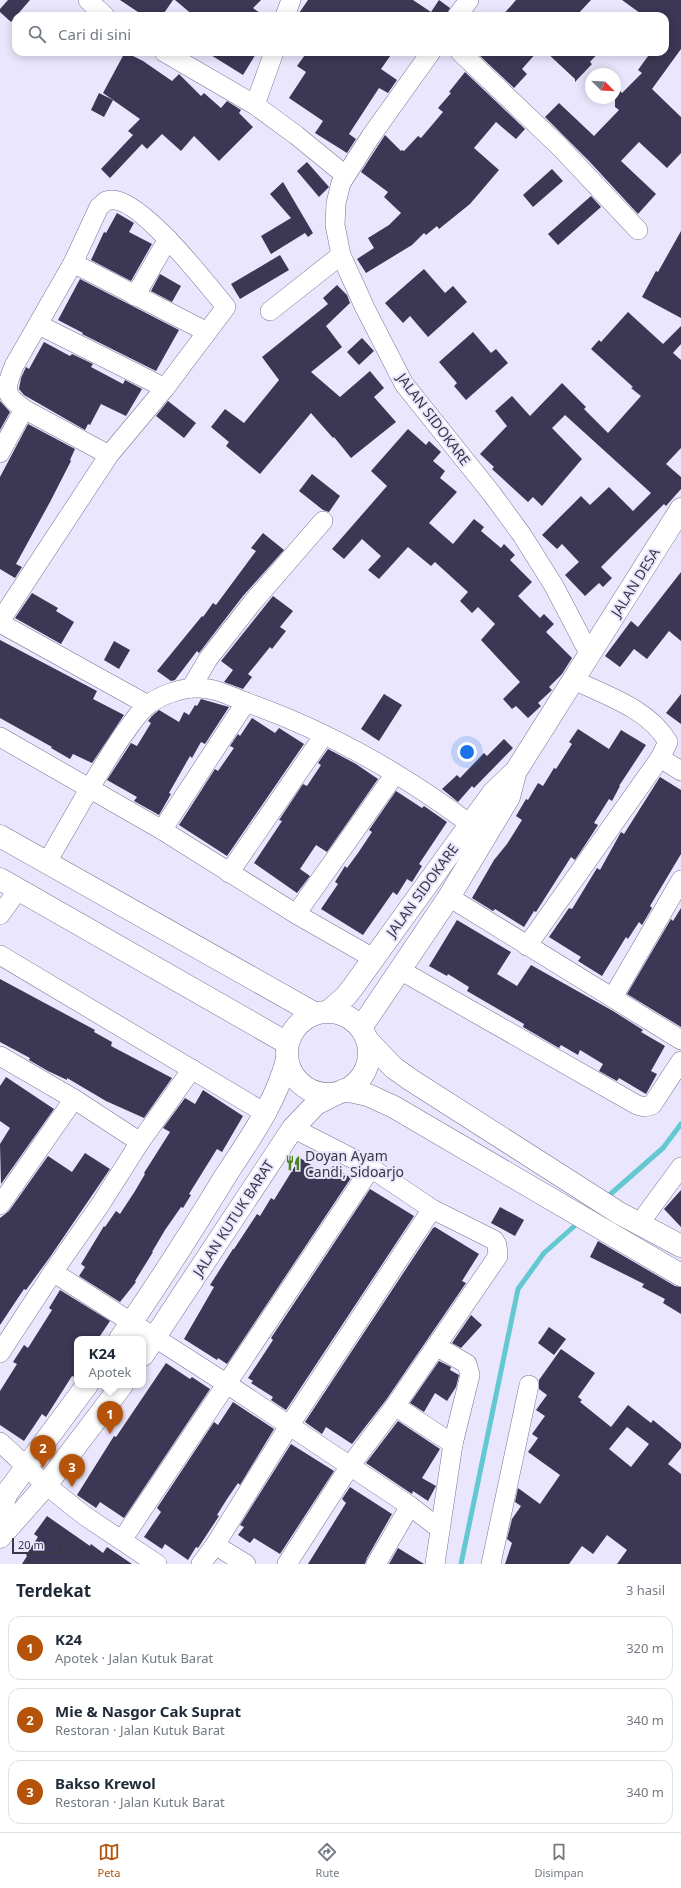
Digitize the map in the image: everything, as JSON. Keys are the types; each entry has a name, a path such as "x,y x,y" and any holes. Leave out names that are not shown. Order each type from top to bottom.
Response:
{"street":[{"path":"88,0 101,12"},
{"path":"286,12 291,0"},
{"path":"460,12 469,0"},
{"path":"171,56 255,105 296,135 345,175"},
{"path":"255,105 273,56"},
{"name":"JALAN SIDOKARE","path":"322,1012 346,996 493,793 516,771 590,656 554,586 522,535 488,489 404,384 365,308 341,255 335,225 336,204 345,175 428,56"},
{"path":"464,56 559,146 638,230"},
{"path":"109,455 24,409 12,400 7,392 8,382 14,366 72,263 99,207 107,201 115,201 126,204 147,218 168,239 226,307 165,388 109,455 0,622 148,705"},
{"path":"135,296 168,239"},
{"path":"270,311 341,255"},
{"path":"72,263 207,332"},
{"path":"38,325 165,388"},
{"path":"0,453 24,409"},
{"name":"JALAN DESA","path":"590,656 681,509"},
{"path":"191,688 208,659 252,603 323,522"},
{"path":"527,946 660,758 668,742 662,731 628,705 574,680"},
{"path":"47,862 115,747 138,715 148,705 172,693 191,688 213,689 267,710 324,735 395,774 470,824"},
{"path":"162,830 246,702"},
{"path":"229,873 324,735"},
{"path":"0,737 162,830 296,914 373,958"},
{"path":"660,758 681,771"},
{"name":"JALAN SIDOKARE","path":"364,1034 400,970 449,897 508,797 516,771"},
{"path":"296,914 395,774"},
{"path":"0,836 322,1012 341,1013 352,1018 394,1068 619,1213 681,1246"},
{"path":"0,879 287,1051"},
{"path":"613,997 681,880"},
{"path":"0,915 18,890"},
{"path":"449,897 681,1040"},
{"path":"0,955 265,1113"},
{"path":"400,970 637,1105 645,1107 652,1105 681,1061"},
{"path":"322,1012 301,1021 292,1031 287,1051 290,1071 297,1081 307,1089 318,1094 340,1092 368,1095 394,1107 547,1198 681,1275"},
{"path":"340,1092 359,1080 366,1069 370,1055 364,1034"},
{"name":"JALAN KUTUK BARAT","path":"126,1331 161,1279 265,1113 283,1074 287,1051"},
{"path":"1,1058 74,1099 140,1142"},
{"path":"0,1353 53,1272 100,1205 140,1142 192,1069"},
{"name":"JALAN KUTUK BARAT","path":"146,1350 293,1128 316,1104 340,1092"},
{"path":"0,1205 74,1099"},
{"path":"287,1564 350,1466 395,1406 498,1256 497,1245 494,1240 432,1209 371,1168 293,1128"},
{"path":"639,1224 681,1167"},
{"path":"122,1540 371,1168"},
{"path":"201,1564 215,1545 289,1426 432,1209"},
{"path":"53,1272 126,1331 155,1337 410,1506 440,1529"},
{"path":"435,1564 453,1444 470,1375 467,1364 436,1346"},
{"path":"491,1564 529,1385"},
{"path":"2,1495 27,1466 85,1388"},
{"path":"1,1532 46,1486 120,1388"},
{"path":"395,1406 453,1444"},
{"path":"0,1442 27,1466 46,1486 85,1516 157,1564"},
{"path":"376,1564 410,1506"},
{"path":"215,1545 246,1564"}],"building":[{"path":"8,0 30,0 20,12 12,12 11,22 0,12 0,9"},
{"path":"120,0 173,0 165,12 138,12"},
{"path":"175,0 261,0 253,8 258,12 189,12"},
{"path":"308,0 413,0 431,12 300,12"},
{"path":"439,0 450,8 448,12 431,12"},
{"path":"516,0 591,0 580,12 506,12"},
{"path":"622,0 681,0 681,49 652,89 681,117 681,153 667,168 639,142 621,161 656,194 638,214 589,161 545,117 559,103 594,136 619,110 615,107 615,104 621,104 621,92 622,93 642,73 638,70 648,56 669,56 669,12 638,12"},
{"path":"123,56 133,56 172,81 179,74 201,96 204,93 221,108 227,101 241,110 239,113 253,127 219,161 194,136 181,151 162,134 147,149 142,144 110,178 101,169 133,135 128,131 140,119 103,93"},
{"path":"212,56 255,56 243,75"},
{"path":"304,56 390,56 381,69 397,80 388,93 379,88 349,134 356,139 347,153 315,133 323,121 289,98 306,72 297,66"},
{"path":"480,56 533,56 522,69 527,74 514,88"},
{"path":"550,56 595,56 590,62 592,64 588,68 585,68 585,71 575,82 575,79"},
{"path":"465,72 525,129 516,139 496,122 474,148 499,170 470,204 439,229 437,226 426,235 424,233 412,245 366,273 357,259 374,248 368,238 389,225 401,213 384,197 388,192 361,172 385,135 401,151 404,151 418,136 421,138 443,112 438,108 451,93 449,92"},
{"path":"99,93 113,100 104,117 91,110"},
{"path":"307,162 329,187 319,197 297,171"},
{"path":"552,169 563,181 533,207 523,195"},
{"path":"283,182 313,233 308,237 305,233 271,254 261,236 291,218 270,194"},
{"path":"591,196 601,207 558,245 548,234"},
{"path":"117,213 134,223 129,232 152,244 131,281 91,260 104,232 106,233"},
{"path":"681,231 681,318 642,297"},
{"path":"280,255 289,270 240,299 231,284"},
{"path":"424,269 445,293 453,286 467,302 428,337 410,316 403,323 385,303"},
{"path":"160,274 181,286 172,302 151,291"},
{"path":"80,279 179,330 156,371 82,334 83,333 58,320"},
{"path":"337,285 347,295 350,303 326,326 342,347 311,372 340,397 370,371 384,388 374,397 396,422 351,458 334,437 333,438 311,413 260,474 226,446 229,442 211,427 225,409 244,423 279,380 262,357 328,304 323,298"},
{"path":"628,312 663,344 681,326 681,344 673,353 681,360 681,448 666,464 681,477 681,489 666,506 664,504 601,567 612,578 603,587 599,583 585,596 565,575 579,562 562,544 557,549 542,535 581,496 590,505 609,487 633,511 651,493 565,415 552,428 582,459 542,506 533,497 528,502 492,469 494,467 480,454 507,426 495,411 512,396 530,416 562,383 586,407 584,409 608,433 641,396 591,349 599,340 601,342"},
{"path":"473,332 491,353 496,349 508,363 466,400 454,386 457,383 439,362"},
{"path":"362,338 374,351 359,365 347,352"},
{"path":"44,342 70,356 72,354 93,364 91,367 123,384 125,380 142,389 126,416 101,404 90,425 88,424 85,430 24,395 19,389 21,378 26,367 29,369"},
{"path":"0,401 10,412 0,430"},
{"path":"168,401 196,423 184,438 156,416"},
{"path":"28,424 75,449 70,460 71,461 50,502 16,564 22,567 15,578 0,569 0,477"},
{"path":"408,429 426,445 429,441 441,452 433,461 445,471 440,478 457,492 429,523 453,544 474,519 484,527 481,531 501,548 504,544 515,555 510,560 532,582 518,596 540,618 544,614 554,624 546,632 572,658 562,674 549,687 552,690 538,703 541,706 528,718 516,706 512,709 503,699 520,682 481,640 495,624 478,607 472,613 460,601 468,592 435,562 431,566 408,547 379,579 368,570 381,556 362,539 344,559 332,549 387,486 371,471"},
{"path":"312,474 340,496 329,512 323,510 299,491"},
{"path":"263,533 284,550 243,596 199,653 197,651 175,680 171,681 157,671 213,603 216,605 256,551 251,548"},
{"path":"681,572 681,641 669,631 647,659 634,649 620,667 605,656 631,621 638,627"},
{"path":"32,593 58,608 56,611 74,622 61,644 15,618"},
{"path":"273,596 293,611 280,627 286,631 272,649 270,647 248,674 252,677 243,689 224,682 233,670 221,661"},
{"path":"0,640 97,691 93,699 124,715 92,763 73,754 70,759 51,748 52,747 0,718"},
{"path":"114,641 130,650 119,669 104,660"},
{"path":"384,694 402,705 379,741 361,729"},
{"path":"681,694 681,724 666,713"},
{"path":"201,699 229,707 205,744 201,742 192,758 190,756 169,793 171,794 159,815 134,801 137,797 107,780 131,743 137,746 151,723 148,721 152,716 159,710 179,722 184,712 189,715"},
{"path":"252,718 275,733 279,728 304,744 227,856 179,825 215,769 218,771 234,748 230,746 238,734 240,736"},
{"path":"578,729 609,749 621,730 646,745 619,786 612,801 609,799 594,823 598,825 575,860 571,857 536,912 534,911 524,927 495,909 493,911 472,898 494,860 507,844 522,820 516,816 526,799 528,800 538,783 543,786 554,768 556,769 572,744 569,742"},
{"path":"504,739 513,748 474,788 472,786 458,802 442,789 457,775 460,778 484,753 487,756"},
{"path":"328,749 356,764 378,779 327,852 316,845 300,869 310,876 297,893 254,863 282,821 279,820 303,784 307,786 321,765 318,763"},
{"path":"660,777 681,790 681,854 650,906 652,908 642,925 639,922 628,939 626,937 602,976 578,961 581,957 549,937 569,908 572,909 597,868 600,870 621,832 624,834"},
{"path":"396,791 422,808 424,806 447,822 419,864 422,866 412,882 407,879 397,895 393,892 363,935 321,909 338,884 335,882 345,866 347,868 358,853 372,832 369,830"},
{"path":"681,908 681,1027 627,994 671,919 673,921"},
{"path":"457,920 511,952 497,974 517,986 531,965 613,1011 643,1030 641,1032 665,1046 651,1071 657,1074 646,1094 619,1078 617,1081 599,1071 603,1064 580,1050 578,1055 561,1045 559,1048 523,1027 524,1024 467,991 469,987 448,974 447,976 429,966"},
{"path":"0,979 95,1030 94,1032 112,1042 111,1046 172,1078 144,1118 106,1101 67,1078 67,1080 48,1071 29,1060 30,1058 0,1042"},
{"path":"6,1077 54,1109 1,1184 0,1144 10,1128 0,1121 0,1086"},
{"path":"203,1090 243,1116 222,1152 217,1149 189,1194 191,1195 183,1208 181,1207 165,1230 135,1281 136,1282 120,1302 79,1276 85,1267 81,1264 104,1226 105,1227 116,1211 120,1214 135,1191 145,1174 144,1173 170,1132 163,1128 185,1098 195,1104"},
{"path":"85,1153 110,1169 50,1257 26,1290 24,1289 0,1325 0,1218 9,1211 48,1156 72,1172"},
{"path":"300,1158 327,1175 333,1166 351,1178 227,1364 218,1358 217,1360 184,1339 214,1287 210,1285 233,1249 257,1214 260,1216 271,1198 274,1200"},
{"path":"370,1189 414,1216 286,1410 271,1400 273,1397 251,1383 253,1381 248,1378 273,1340 271,1338"},
{"path":"681,1190 681,1227 664,1209"},
{"path":"500,1207 524,1220 515,1236 491,1223"},
{"path":"435,1227 479,1254 462,1281 466,1283 386,1400 352,1444 326,1427 322,1434 305,1422"},
{"path":"598,1241 675,1286 681,1287 681,1314 663,1303 665,1299 642,1287 644,1284 590,1257"},
{"path":"60,1290 110,1321 100,1336 74,1336 74,1377 72,1376 46,1417 42,1414 24,1441 0,1425 0,1391 17,1364 13,1362 24,1345 28,1348 52,1310 49,1308"},
{"path":"471,1315 482,1325 461,1348 452,1343"},
{"path":"549,1327 566,1339 554,1355 538,1343"},
{"path":"561,1349 595,1373 578,1397 582,1400 580,1402 611,1427 628,1405 651,1423 653,1420 681,1443 681,1448 668,1464 681,1474 681,1564 617,1564 627,1550 607,1535 593,1554 582,1546 569,1564 505,1564 512,1543 507,1539 512,1519 521,1506 515,1502 518,1488 540,1504 560,1475 528,1452 538,1438 532,1434 545,1416 536,1410 547,1395 539,1389 539,1380","holes":["627,1427 649,1444 631,1467 609,1449"]},
{"path":"439,1361 451,1367 450,1370 459,1375 456,1387 447,1401 435,1393 424,1412 410,1403"},
{"path":"166,1363 190,1379 192,1377 210,1389 124,1518 100,1502 96,1508 77,1495 114,1436 116,1437"},
{"path":"233,1402 274,1429 240,1485 238,1483 217,1515 219,1516 198,1548 196,1547 188,1560 165,1544 162,1549 144,1537 161,1512 157,1508 214,1422 218,1425"},
{"path":"398,1421 440,1449 422,1478 436,1486 428,1501 413,1491 412,1494 366,1463"},
{"path":"291,1444 334,1471 280,1554 254,1538 250,1543 238,1535 244,1527 240,1525"},
{"path":"350,1487 392,1514 365,1564 308,1564 346,1503 342,1499"},
{"path":"47,1516 90,1546 91,1544 103,1553 107,1547 132,1564 22,1564 38,1537 34,1534"},
{"path":"398,1548 424,1564 389,1564"}],"waterway":[{"path":"606,1198 663,1148 681,1124"},
{"path":"461,1564 518,1289 544,1253 579,1222"}],"place":[{"name":"Doyan Ayam Candi, Sidoarjo","path":"293,1163"},
{"name":"K24","path":"110,1434"},
{"name":"Mie & Nasgor Cak Suprat","path":"43,1468"},
{"name":"Bakso Krewol","path":"72,1487"}]}
